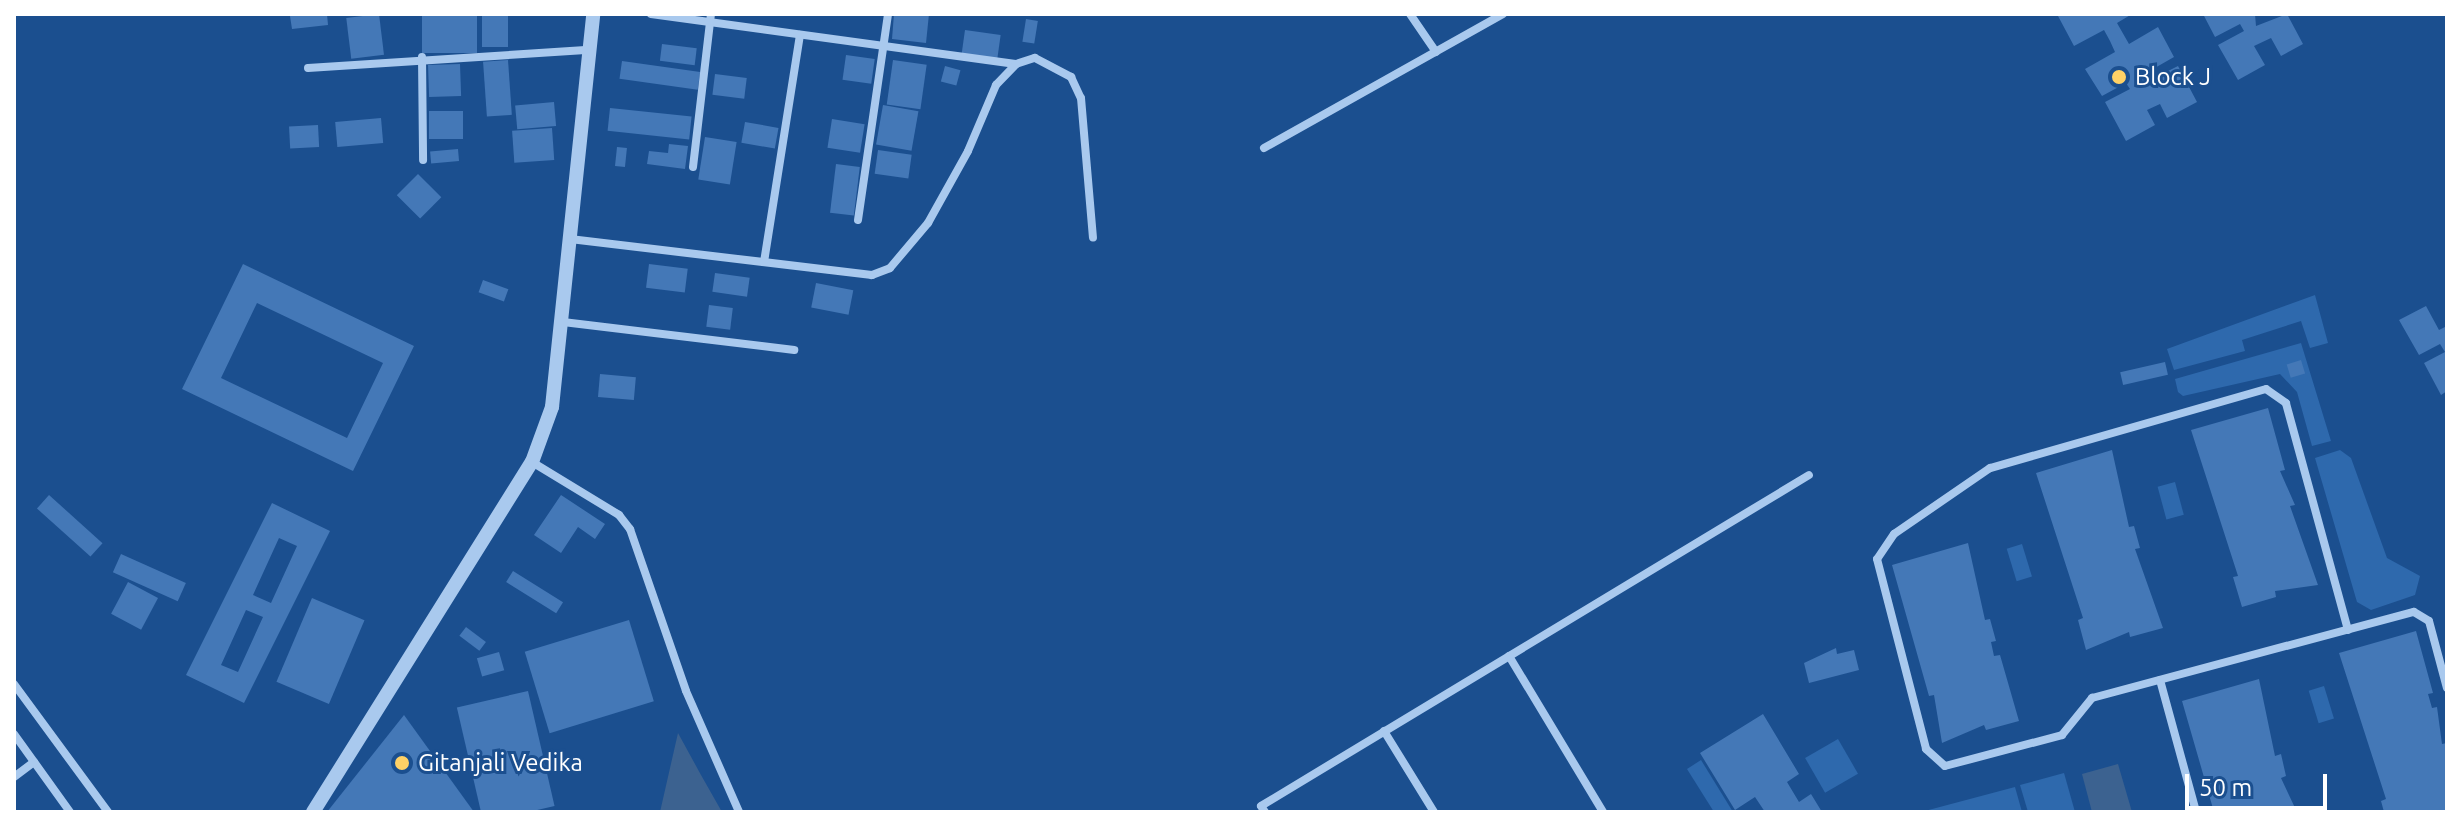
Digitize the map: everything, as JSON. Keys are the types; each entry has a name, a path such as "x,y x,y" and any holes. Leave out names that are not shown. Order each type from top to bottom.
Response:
{"street":[{"path":"313,812 532,462 552,407 593,14"},
{"path":"651,14 710,25 1016,64 1049,60 1071,77 1081,98 1093,237"},
{"path":"693,167 711,14"},
{"path":"858,220 888,14"},
{"path":"1410,14 1436,52"},
{"path":"1264,148 1503,14"},
{"path":"764,262 800,35"},
{"path":"308,68 422,57 589,50"},
{"path":"422,57 423,160"},
{"path":"570,239 872,275 890,268 928,223 968,151 996,85 1016,64"},
{"path":"563,322 794,350"},
{"path":"2348,630 2286,403 2266,389 1990,468 1881,546 1881,574 1933,762 1945,766 2062,735 2092,698 2348,630 2423,614 2447,688"},
{"path":"532,462 619,515 630,529 686,691 739,812"},
{"path":"1265,812 1261,806 1809,475"},
{"path":"1509,656 1603,812"},
{"path":"2160,680 2196,812"},
{"path":"14,684 108,812"},
{"path":"1384,731 1434,812"},
{"path":"14,734 70,812"},
{"path":"14,777 34,762"}],"shaded area":[{"path":"2315,295 2328,343 2310,348 2301,321 2242,340 2245,351 2174,370 2167,349"},
{"path":"2301,343 2331,441 2312,446 2297,392 2280,374 2183,396 2178,392 2175,379"},
{"path":"2340,450 2351,458 2387,558 2420,576 2415,595 2371,610 2357,602 2315,458"},
{"path":"2175,482 2184,515 2166,520 2158,487"},
{"path":"2022,544 2032,577 2017,581 2007,549"},
{"path":"2324,686 2334,719 2319,723 2309,691"},
{"path":"678,733 701,775 722,812 660,812"},
{"path":"1838,739 1858,774 1825,793 1805,758"},
{"path":"1701,760 1733,812 1714,812 1687,769"},
{"path":"2118,764 2132,812 2092,812 2082,774"},
{"path":"2064,773 2075,812 2028,812 2020,785"},
{"path":"2015,787 2022,812 1921,812"}],"building":[{"path":"327,14 328,25 292,29 290,16"},
{"path":"379,14 384,55 351,59 346,18"},
{"path":"422,14 477,14 477,53 422,53"},
{"path":"482,14 508,14 508,47 482,47"},
{"path":"894,14 929,14 926,43 892,39"},
{"name":"Block J","path":"2132,14 2117,23 2129,44 2158,27 2174,57 2146,73 2150,80 2178,66 2197,102 2167,118 2160,104 2147,110 2155,125 2126,141 2105,102 2130,89 2126,83 2102,96 2085,69 2115,52 2110,41 2104,30 2074,46 2058,16"},
{"path":"2203,14 2255,14 2256,26 2287,14 2303,44 2281,56 2271,38 2254,46 2265,65 2238,80 2218,45 2244,31 2240,24 2215,37"},
{"path":"1026,19 1038,21 1034,44 1022,42"},
{"path":"965,30 1001,35 997,59 962,54"},
{"path":"662,44 697,48 695,65 660,61"},
{"path":"846,55 875,59 871,84 843,80"},
{"path":"508,60 512,115 487,117 483,62"},
{"path":"893,60 927,65 920,109 887,105"},
{"path":"622,61 700,72 698,90 619,79"},
{"path":"460,64 461,96 429,97 428,65"},
{"path":"945,66 960,70 956,86 941,81"},
{"path":"715,74 747,78 744,99 712,95"},
{"path":"554,102 556,126 517,129 515,105"},
{"path":"883,105 918,111 912,151 876,144"},
{"path":"610,108 692,117 689,139 608,131"},
{"path":"429,111 463,111 463,139 429,139"},
{"path":"381,118 383,143 337,147 335,122"},
{"path":"832,119 865,124 860,153 827,148"},
{"path":"745,122 778,128 775,149 741,143"},
{"path":"318,125 319,147 290,148 289,127"},
{"path":"552,128 554,160 514,163 512,131"},
{"path":"705,137 737,142 730,184 698,179"},
{"path":"669,144 688,146 685,169 647,164 649,151 668,153"},
{"path":"617,147 627,148 625,167 615,166"},
{"path":"458,149 459,161 431,163 430,151"},
{"path":"878,150 912,155 908,178 875,174"},
{"path":"836,164 860,167 854,216 830,213"},
{"path":"418,174 441,197 420,219 397,195"},
{"path":"243,264 414,346 353,471 182,389","holes":["257,303 383,363 347,438 221,378"]},
{"path":"649,264 688,269 685,293 646,288"},
{"path":"715,273 750,278 747,297 712,292"},
{"path":"483,280 508,289 504,301 479,292"},
{"path":"816,283 853,290 849,315 811,308"},
{"path":"709,305 733,308 730,330 706,327"},
{"path":"2426,306 2439,330 2447,326 2447,391 2441,395 2424,363 2445,352 2440,344 2419,355 2399,320"},
{"path":"2301,360 2305,373 2291,378 2287,364"},
{"path":"2165,362 2168,375 2123,385 2120,372"},
{"path":"600,374 636,377 634,400 598,397"},
{"path":"2268,408 2285,470 2280,471 2295,505 2290,506 2318,585 2275,591 2276,597 2242,607 2233,577 2238,576 2191,430"},
{"path":"2112,450 2129,527 2134,526 2140,548 2135,549 2163,628 2130,637 2129,632 2086,650 2078,620 2083,618 2036,473"},
{"path":"49,495 103,543 90,557 37,508"},
{"path":"561,495 605,524 595,539 578,527 561,553 534,535"},
{"path":"272,503 330,531 244,703 186,675","holes":["279,538 297,546 271,603 253,595","246,610 263,617 238,672 221,665"]},
{"path":"1968,543 1985,620 1990,619 1996,641 1991,642 1994,656 2000,655 2019,721 1986,730 1984,725 1942,743 1934,695 1929,696 1892,565"},
{"path":"121,554 186,583 178,601 113,572"},
{"path":"513,571 563,602 556,613 506,582"},
{"path":"128,582 158,598 141,630 111,614"},
{"path":"312,598 364,620 329,704 276,682"},
{"path":"629,620 654,701 550,733 525,652"},
{"path":"466,627 486,642 479,651 459,636"},
{"path":"2416,631 2433,693 2428,694 2432,708 2437,707 2442,744 2447,743 2447,812 2384,812 2381,801 2386,799 2339,653"},
{"path":"1836,648 1837,654 1854,650 1859,670 1809,683 1804,663"},
{"path":"499,652 504,670 482,677 477,658"},
{"path":"2259,679 2275,756 2281,754 2286,776 2281,778 2296,810 2214,812 2182,701"},
{"path":"528,691 555,806 528,812 481,812 457,707"},
{"path":"1763,714 1799,774 1787,782 1799,802 1811,794 1822,812 1765,812 1755,797 1735,810 1700,753"},
{"name":"Gitanjali Vedika","path":"404,715 474,812 327,812"}],"place":[{"name":"Block J","path":"2119,77"},
{"name":"Gitanjali Vedika","path":"402,763"}]}
